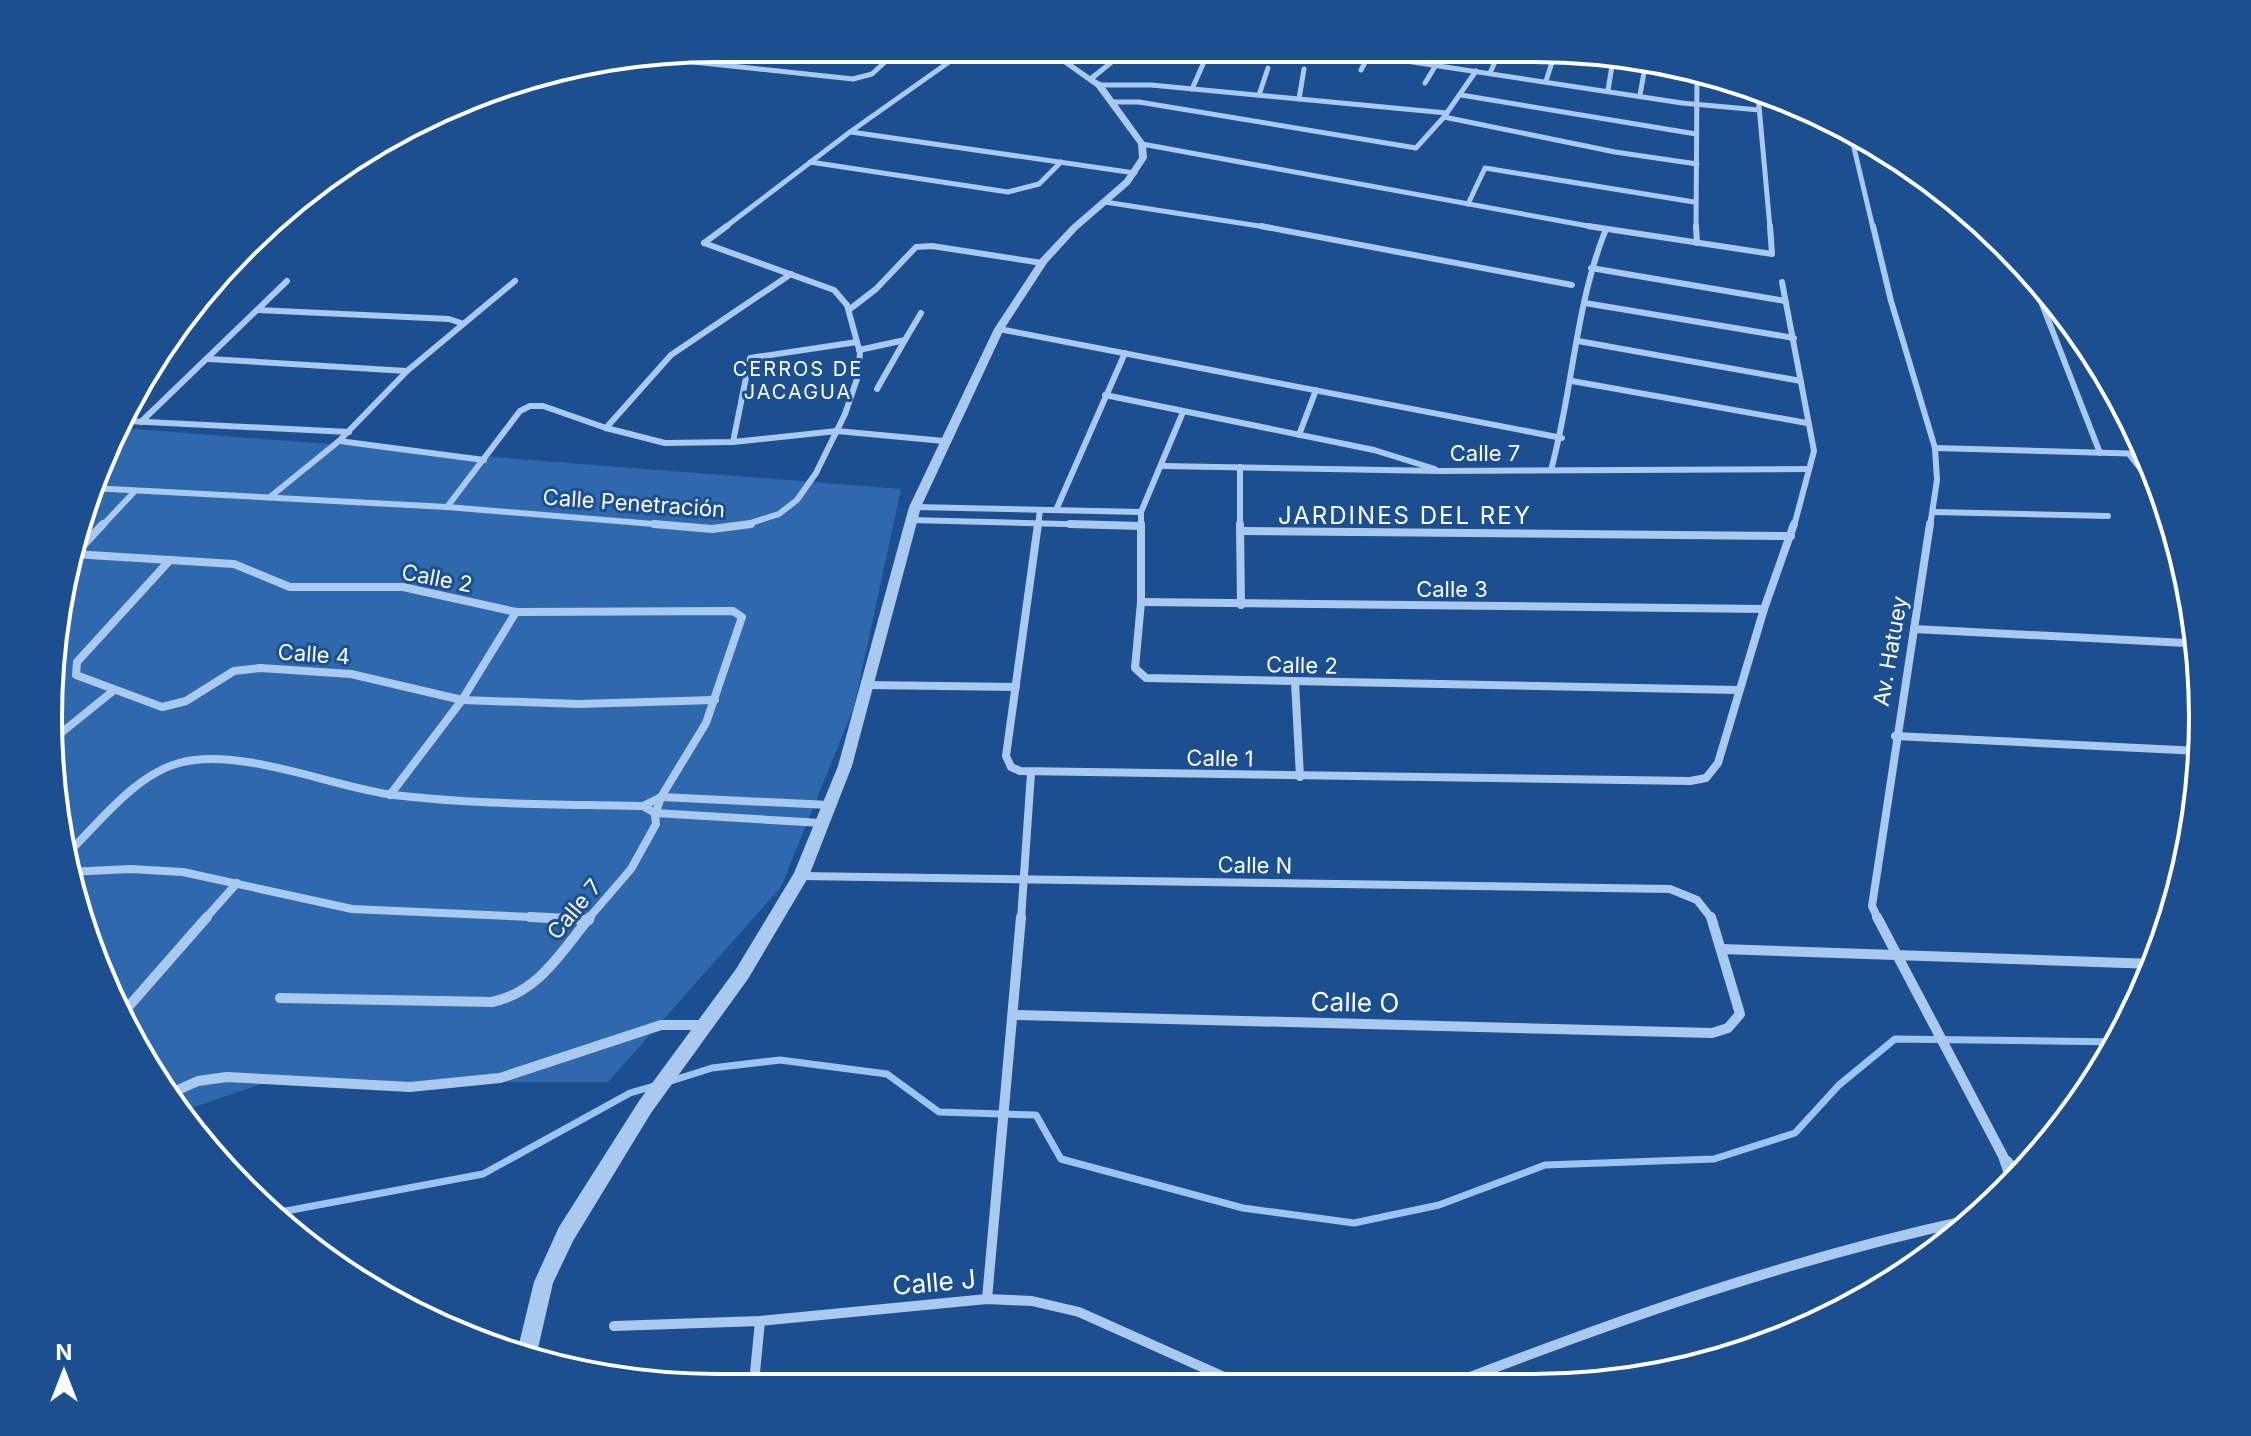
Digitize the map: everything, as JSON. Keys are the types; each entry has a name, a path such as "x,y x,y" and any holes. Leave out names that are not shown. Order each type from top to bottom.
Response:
{"street":[{"path":"698,62 853,79 872,74 885,62"},
{"path":"949,62 850,132 704,243 834,290 850,309 876,289 916,247 932,246 1042,263"},
{"path":"529,1346 553,1258 645,1107 742,974 801,876 845,766 910,520 944,441 999,329 1042,263 1074,228 1135,173 1143,158 1142,144 1112,102 1095,81 1066,62"},
{"path":"1095,81 1115,62"},
{"path":"1192,89 1204,62"},
{"path":"1361,70 1365,62"},
{"path":"1418,62 1696,104 1759,110"},
{"path":"1425,83 1435,62"},
{"path":"1490,73 1495,62"},
{"path":"1546,81 1552,62"},
{"path":"1608,90 1612,67"},
{"path":"1259,95 1268,68"},
{"path":"1299,99 1304,69"},
{"path":"1112,102 1139,102 1416,148 1461,95 1476,71"},
{"path":"1640,95 1644,72"},
{"path":"1095,81 1445,115 1615,152 1697,164"},
{"path":"1697,83 1694,202 1697,243"},
{"path":"1461,95 1696,134"},
{"path":"1142,144 1606,229 1772,254 1758,102"},
{"path":"850,132 1135,173"},
{"name":"Av. Hatuey","path":"1854,146 1891,301 1935,448 1937,480 1895,736 1872,906 2008,1170"},
{"path":"810,162 1008,192 1045,182 1052,178 1061,162"},
{"path":"1468,204 1485,168 1694,202"},
{"path":"1105,202 1237,221 1572,285"},
{"path":"1551,470 1562,438 1591,268 1606,229"},
{"path":"1591,268 1785,301"},
{"path":"606,428 671,355 791,274"},
{"path":"141,422 287,281"},
{"path":"269,498 349,432 407,371 461,323 515,281"},
{"path":"1738,690 1791,536 1814,451 1782,282"},
{"path":"1585,303 1794,338"},
{"name":"Calle Penetración","path":"104,489 447,507 712,529 744,526 770,518 797,501 817,472 853,393 861,362 850,309"},
{"path":"258,310 449,319 461,323"},
{"path":"877,389 921,313"},
{"path":"2048,313 2100,453"},
{"path":"999,329 1562,438"},
{"path":"859,350 905,340"},
{"path":"1578,341 1801,381"},
{"path":"733,442 750,358 857,342"},
{"path":"1056,510 1125,353"},
{"path":"209,359 407,371"},
{"path":"1572,381 1807,423"},
{"path":"1299,435 1316,390"},
{"path":"1105,395 1374,450 1440,471"},
{"path":"447,507 520,411 530,406 543,406 606,428 665,443 733,442 837,431 944,441"},
{"name":"Calle 2","path":"1183,412 1163,466 1141,512 1141,602 1135,668 1146,678 1738,690"},
{"path":"133,421 349,432"},
{"path":"339,441 484,460"},
{"path":"1935,448 2133,454"},
{"path":"2129,454 2139,467"},
{"name":"Calle 7","path":"1163,466 1440,471 1808,469"},
{"path":"1240,467 1241,605"},
{"path":"86,542 135,491"},
{"path":"915,507 1141,512"},
{"path":"987,1299 1014,1015 1031,773 1011,767 1007,761 1040,510"},
{"path":"1934,512 2108,516"},
{"path":"910,520 1140,526"},
{"path":"1242,531 1791,536"},
{"name":"Calle 2","path":"83,555 234,564 290,587 403,587 516,612 733,611 742,617 742,622"},
{"name":"Calle 4","path":"170,560 74,667 76,675 113,691 156,705 171,706 186,701 226,675 242,669 260,668 351,674 462,700 579,704 715,700"},
{"name":"Calle 3","path":"1141,602 1764,609"},
{"path":"390,795 462,700 516,612"},
{"name":"Calle 7","path":"280,998 501,1000 531,987 589,920 642,851 656,824 655,813 661,797 706,723 742,622"},
{"path":"1914,629 2184,643"},
{"path":"1295,682 1300,777"},
{"path":"867,685 1016,687"},
{"name":"Calle 1","path":"1031,773 1690,781 1706,778 1718,763 1738,690"},
{"path":"62,732 113,691"},
{"path":"1895,736 2188,750"},
{"path":"75,847 162,769 189,760 267,768 390,795 643,806 661,797 829,805"},
{"path":"643,806 655,813 821,823"},
{"path":"80,871 130,869 183,872 352,909 589,920"},
{"name":"Calle N","path":"801,876 1670,889 1695,898 1705,907 1721,949"},
{"path":"129,1006 237,883"},
{"path":"1721,949 2141,964"},
{"name":"Calle O","path":"1014,1015 1712,1033 1728,1028 1740,1014 1721,949"},
{"path":"178,1090 198,1081 227,1077 410,1087 485,1080 500,1078 661,1025 706,1025"},
{"name":"Av. Hatuey","path":"2003,1156 2012,1166"},
{"path":"1478,1374 1596,1328 1752,1275 1891,1235 1950,1224"},
{"name":"Calle J","path":"614,1326 760,1321 987,1299 1032,1301 1079,1312 1217,1374"},
{"path":"755,1374 760,1321"}],"shaded area":[{"path":"130,429 901,489 854,707 781,887 608,1082 267,1082 191,1108 150,1046 112,969 84,888 75,846 63,761 63,675 68,632 84,548 112,467"}],"waterway":[{"path":"671,1081 712,1068 780,1060 887,1074 939,1112 1036,1115 1061,1159 1243,1208 1354,1223 1439,1205 1545,1165 1714,1159 1795,1133 1839,1085 1895,1039 2103,1042"},
{"path":"285,1211 483,1174 630,1093 654,1086"}],"district":[{"name":"CERROS DE JACAGUA","path":"798,380"},
{"name":"JARDINES DEL REY","path":"1405,515"}]}
